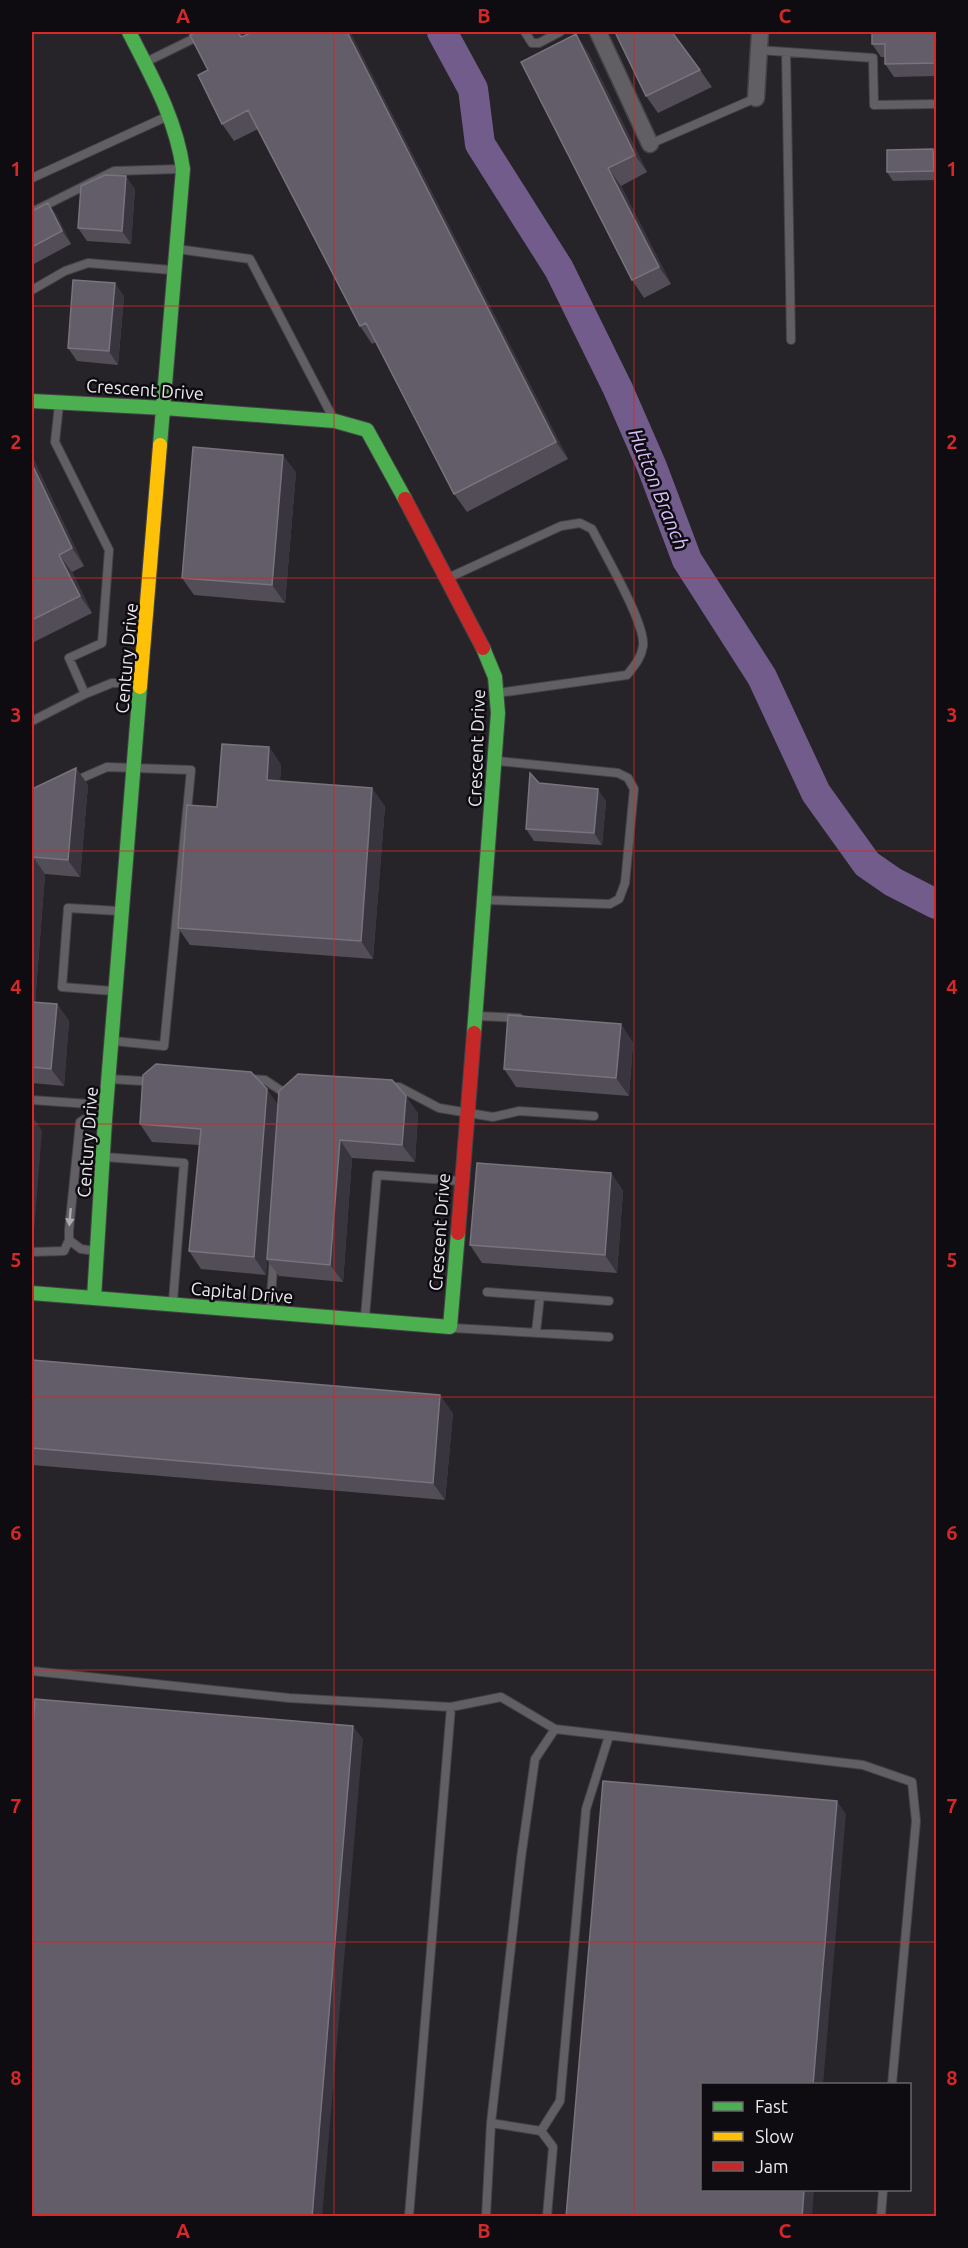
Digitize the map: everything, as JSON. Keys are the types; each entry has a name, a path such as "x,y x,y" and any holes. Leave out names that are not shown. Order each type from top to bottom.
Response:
{"street":[{"name":"Century Drive","path":"94,1298 105,1120 183,169 181,146 172,115 129,32"},
{"path":"598,32 650,144"},
{"path":"756,98 760,32"},
{"name":"Crescent Drive","path":"32,401 335,421 367,430 448,578 492,666 498,693 496,761 460,1181 450,1327"},
{"name":"Capital Drive","path":"32,1293 450,1327"}],"lane":[{"path":"145,62 207,32"},
{"path":"525,32 532,43 539,43 560,32"},
{"path":"759,50 873,58 874,105 936,104"},
{"path":"786,52 790,340"},
{"path":"650,144 756,98"},
{"path":"32,178 172,115"},
{"path":"32,212 114,171 183,169"},
{"path":"177,249 250,259 335,421"},
{"path":"32,290 65,271 88,262 175,270"},
{"path":"60,402 55,442 109,550 102,643 69,658 85,694"},
{"path":"448,578 561,526 580,523 592,529 635,616 643,644 639,659 627,675 498,693"},
{"path":"32,721 112,683 141,683"},
{"path":"484,900 610,904 619,899 625,883 634,789 628,778 618,773 496,761"},
{"path":"64,786 107,767 191,770 164,1046 113,1040"},
{"path":"117,992 62,987 68,908 123,911"},
{"path":"474,1016 534,1019"},
{"path":"109,1079 143,1081 166,1073"},
{"path":"243,1078 265,1080 286,1094"},
{"path":"375,1086 399,1087 439,1108 493,1117 519,1111 594,1116"},
{"path":"286,1094 295,1089"},
{"path":"285,1106 286,1094"},
{"path":"32,1100 107,1105"},
{"path":"32,1252 64,1251 69,1240 80,1122 85,1119 105,1120"},
{"path":"103,1157 184,1163 173,1305"},
{"path":"365,1321 377,1175 460,1181"},
{"path":"69,1240 81,1249 97,1251"},
{"path":"269,1313 274,1244"},
{"path":"487,1292 609,1301"},
{"path":"536,1332 540,1296"},
{"path":"450,1327 609,1337"},
{"path":"32,1671 289,1698 451,1707 501,1697 555,1730 863,1765 912,1782 916,1821 892,2083"},
{"path":"409,2217 451,1707"},
{"path":"486,2217 491,2123 521,1858 535,1759 555,1730"},
{"path":"541,2131 560,2101 586,1809 609,1736"},
{"path":"491,2123 541,2131 553,2147 546,2217"},
{"path":"881,2217 883,2191"}],"building":[{"path":"197,32 238,32 241,37 253,32 347,32 556,442 454,494 366,323 360,326 248,110 222,124 198,75 208,70 190,35"},
{"path":"615,32 672,32 700,70 646,96"},
{"path":"872,32 936,32 936,63 885,64 885,44 872,44"},
{"path":"576,34 635,155 608,168 659,267 632,280 521,62"},
{"path":"933,149 934,171 887,172 887,150"},
{"path":"105,175 126,176 122,231 78,228 81,186"},
{"path":"48,203 62,231 32,247 32,211"},
{"path":"73,280 115,283 109,351 68,348"},
{"path":"193,447 283,455 272,585 182,578"},
{"path":"32,464 72,548 59,555 80,596 32,620"},
{"path":"222,744 269,747 267,780 372,788 361,941 178,928 187,805 217,807"},
{"path":"76,768 68,860 33,857 32,879 32,789"},
{"path":"530,773 539,783 598,789 594,833 526,829"},
{"path":"32,1002 57,1004 51,1069 32,1067"},
{"path":"508,1015 621,1024 616,1078 504,1069"},
{"path":"156,1064 251,1072 267,1089 254,1257 189,1251 201,1129 140,1124 143,1075"},
{"path":"298,1074 392,1080 406,1096 402,1145 340,1140 330,1265 267,1259 279,1091"},
{"path":"477,1163 611,1173 605,1255 470,1245"},
{"path":"32,1360 440,1395 433,1483 32,1448"},
{"path":"35,1699 353,1726 312,2217 32,2217 32,1743"},
{"path":"603,1781 837,1801 813,2083 701,2083 701,2191 804,2191 802,2217 566,2217"}],"waterway":[{"name":"Hutton Branch","path":"442,32 473,89 480,144 559,269 618,389 652,467 687,560 762,677 816,793 867,864 893,882 936,904"}],"traffic: fast":[{"path":"129,32 169,116 183,169 160,445"},
{"path":"32,401 335,421 367,430 405,499"},
{"path":"474,1033 498,713 495,677 483,648"},
{"path":"94,1298 105,1120 140,687"},
{"path":"32,1293 450,1327 458,1233"}],"traffic: slow":[{"path":"140,687 160,445"}],"traffic: jam":[{"path":"405,499 483,648"},
{"path":"458,1233 474,1033"}]}
